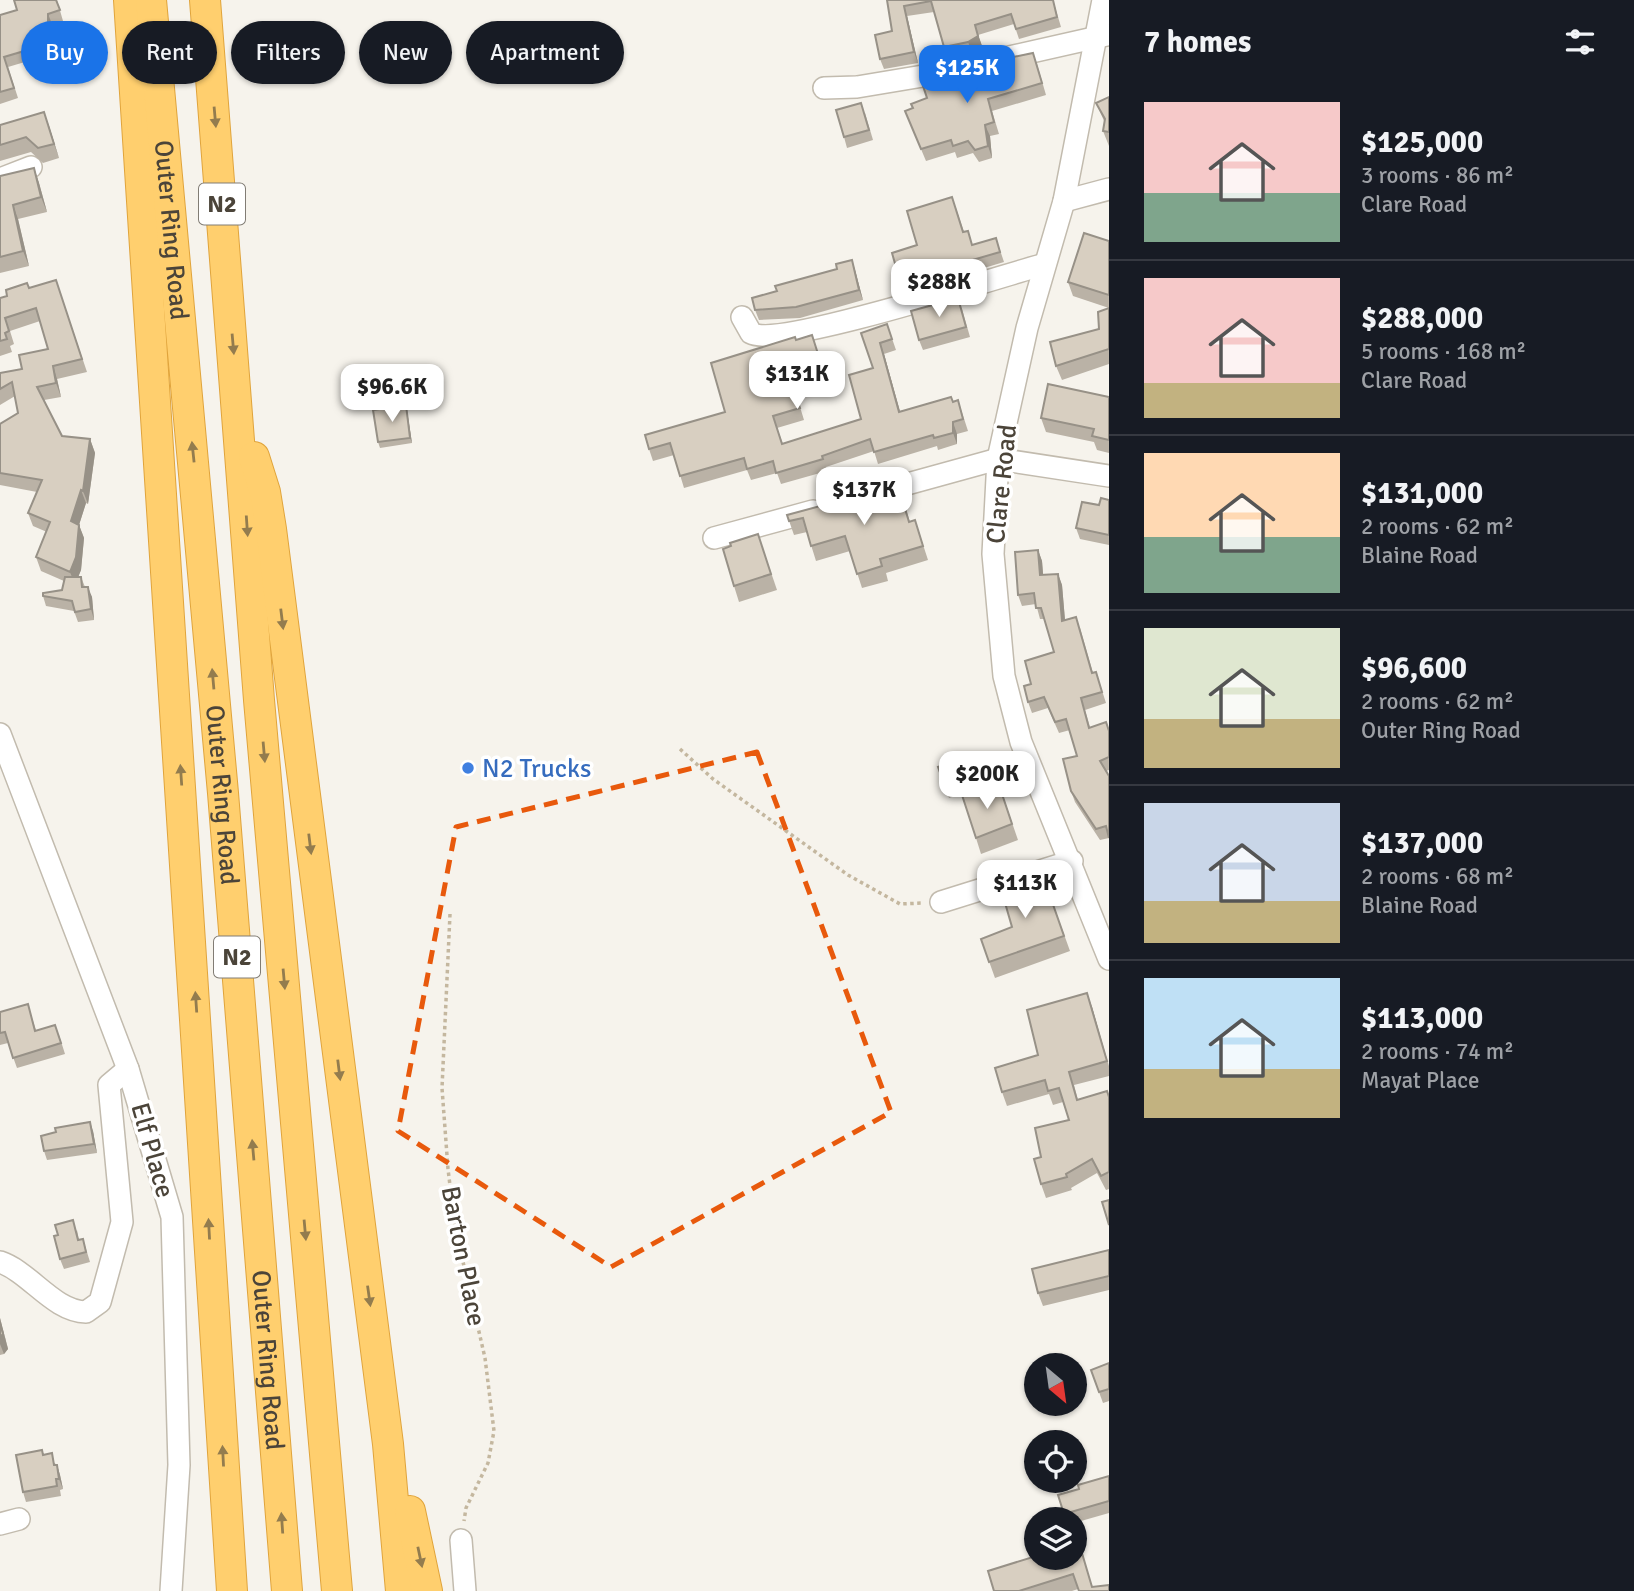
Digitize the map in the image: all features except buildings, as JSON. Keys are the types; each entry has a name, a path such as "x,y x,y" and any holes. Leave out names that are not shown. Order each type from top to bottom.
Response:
{"highway":[{"path":"129,0 232,1591"},
{"name":"Outer Ring Road","path":"151,0 222,780 287,1591"},
{"name":"Outer Ring Road","path":"205,0 259,700 337,1591"},
{"path":"238,409 265,492 269,517 388,1444 401,1591"},
{"path":"388,1444 405,1487 427,1591"},
{"path":"223,1591 227,1524"}],"street":[{"name":"Clare Road","path":"1102,0 1103,36 1064,201 1027,328 998,459 993,554 1004,676 1021,742 1072,861 1109,959"},
{"path":"824,88 890,82 1103,36"},
{"path":"0,179 30,167"},
{"path":"1064,201 1109,189"},
{"path":"742,317 751,333 769,337 866,315 1045,264"},
{"path":"856,499 998,459 1109,476"},
{"path":"714,538 830,506"},
{"name":"Elf Place","path":"0,734 128,1069 172,1217 179,1465 171,1591"},
{"path":"942,902 1072,861"},
{"path":"0,1262 14,1268 71,1310 86,1312 100,1302 122,1222 108,1085 128,1069"},
{"path":"461,1540 465,1591"}],"path":[{"path":"680,749 713,779 848,875 900,904 942,902"},
{"name":"Barton Place","path":"450,914 442,1088 448,1169 455,1227 485,1358 494,1431 488,1464 466,1508 461,1540"}],"highlighted area":[{"path":"757,752 891,1112 611,1267 398,1131 456,827"}],"place":[{"name":"N2 Trucks","path":"468,768"}]}
